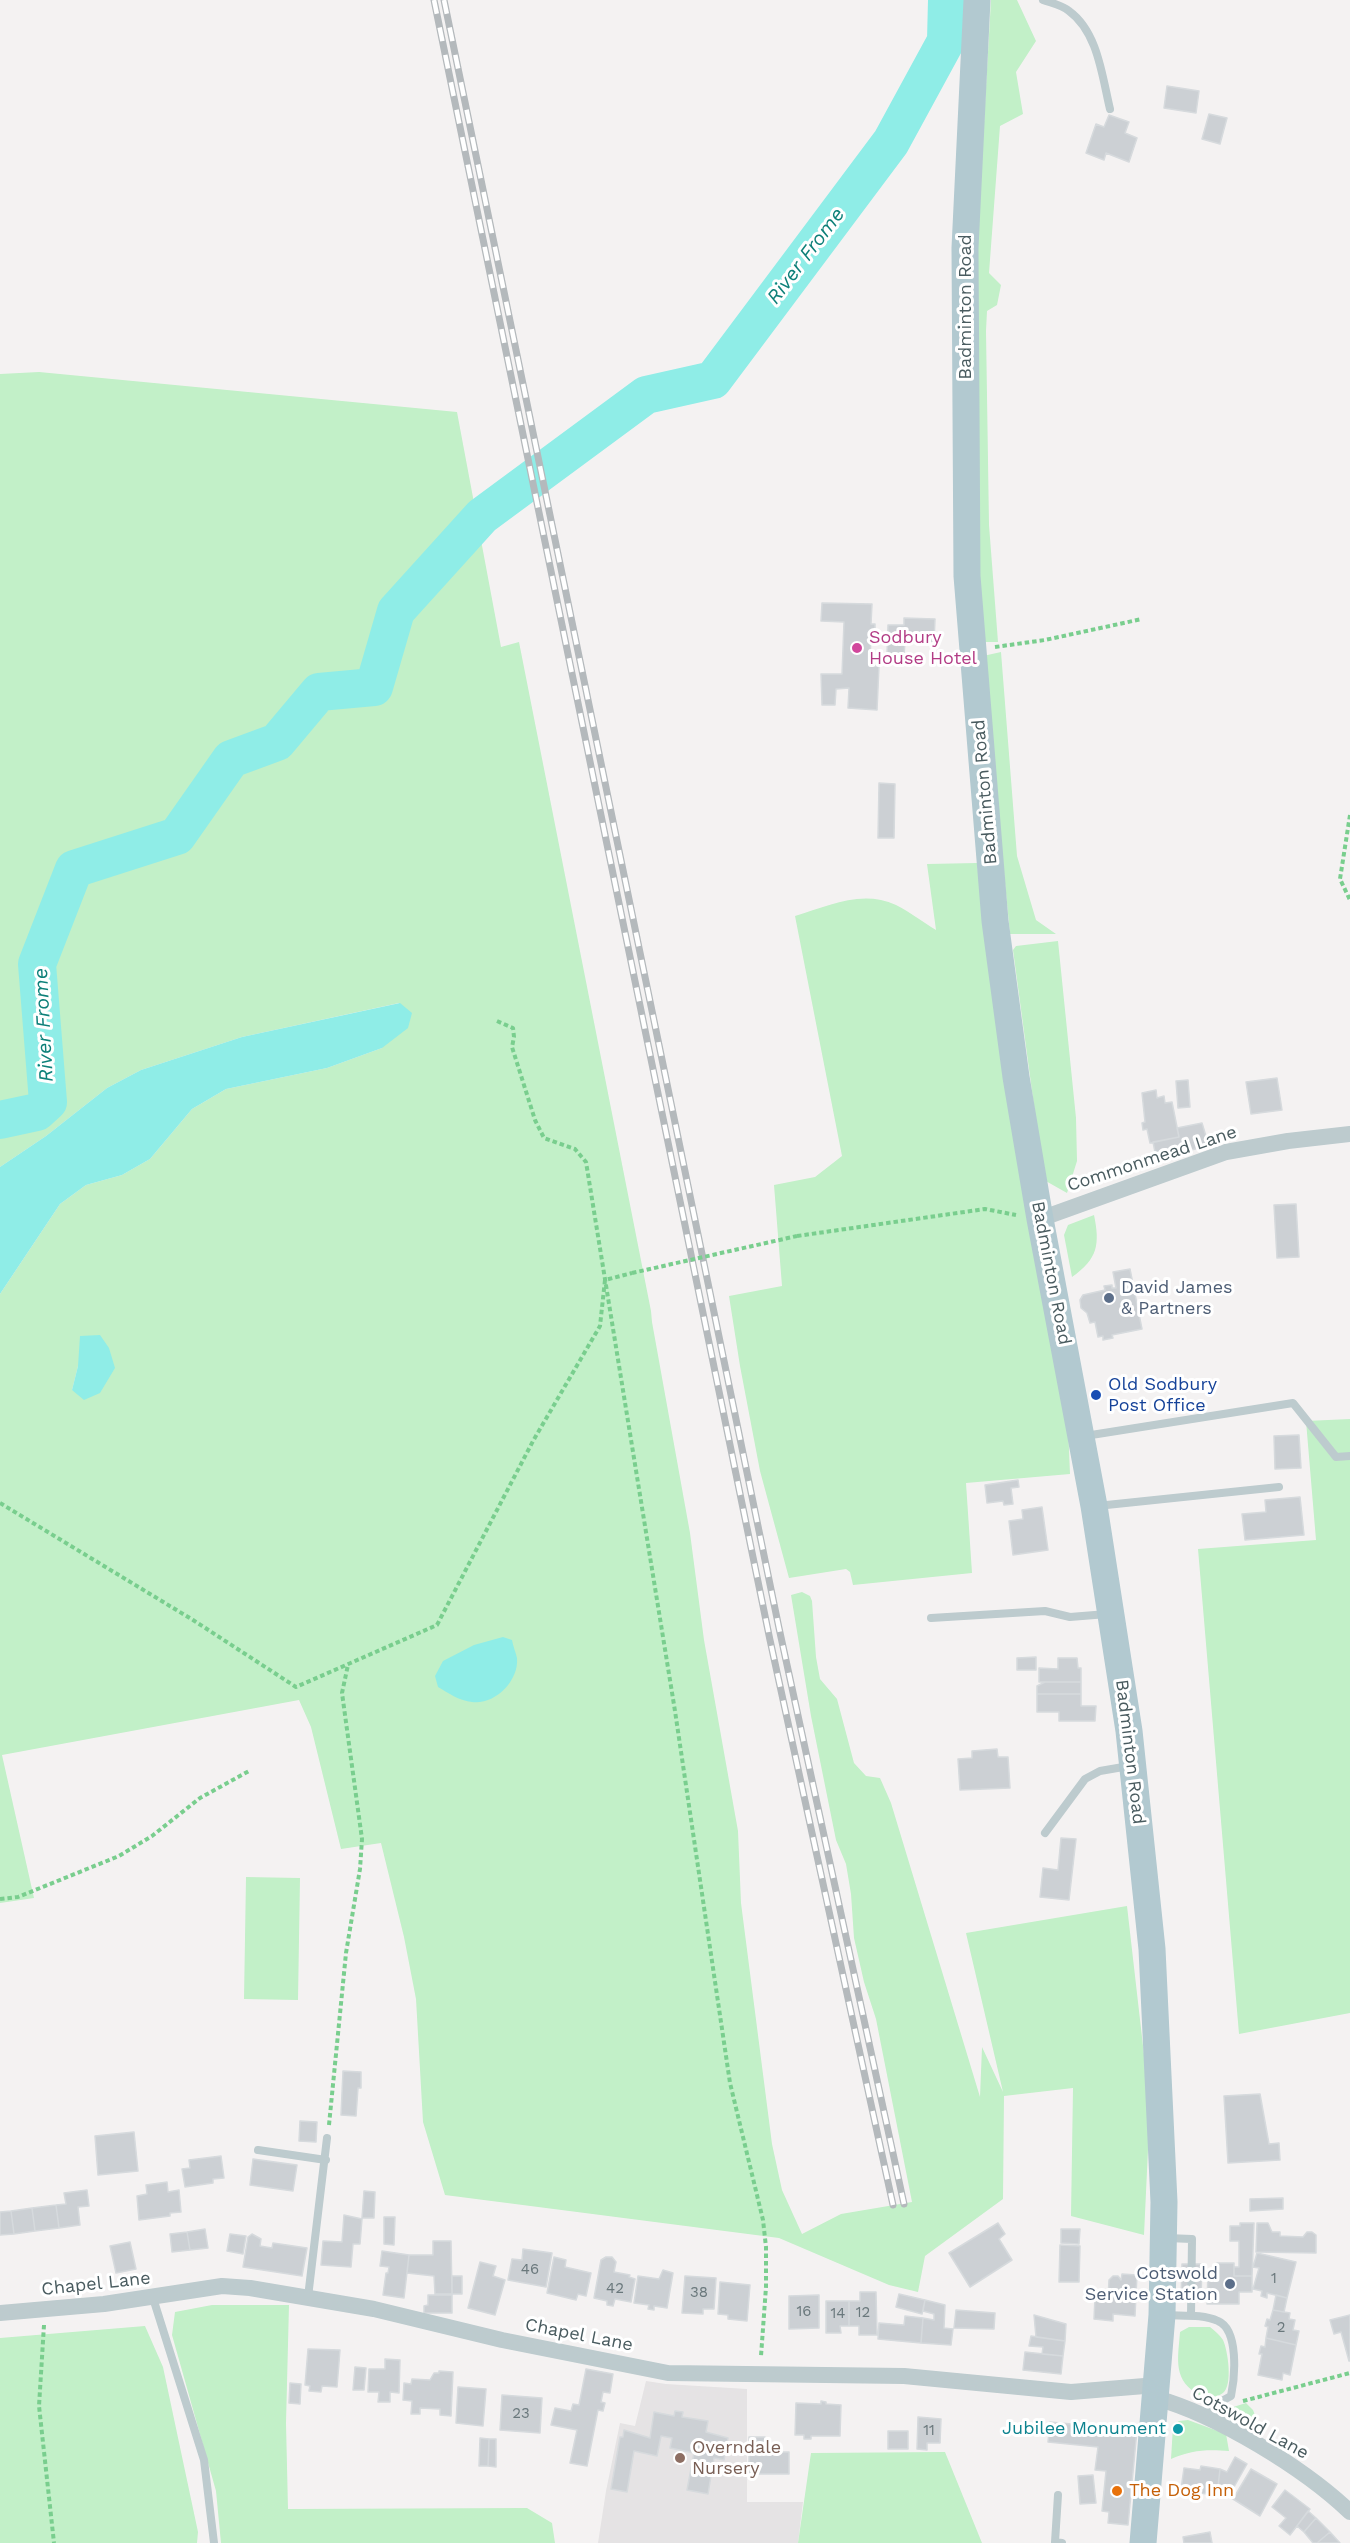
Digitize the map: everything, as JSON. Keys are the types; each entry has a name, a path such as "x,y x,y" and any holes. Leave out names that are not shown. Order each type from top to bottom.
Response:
{"main road":[{"name":"Badminton Road","path":"978,0 965,248 967,576 995,921 1016,1077 1094,1506 1111,1614 1132,1765 1152,1949 1162,2145 1162,2315 1143,2543"}],"street":[{"name":"Commonmead Lane","path":"1040,1219 1226,1152 1288,1141 1350,1134"},
{"name":"Chapel Lane","path":"0,2313 153,2298 222,2286 250,2288 374,2309 502,2340 668,2373 904,2376 1071,2392 1156,2392"},
{"name":"Cotswold Lane","path":"1156,2392 1199,2413 1289,2464 1350,2512"}],"lane":[{"path":"1043,0 1068,9 1085,26 1095,47 1110,109"},
{"path":"1081,1437 1293,1403 1336,1456 1350,1456"},
{"path":"1094,1506 1279,1487"},
{"path":"931,1618 1045,1611 1070,1617 1111,1614"},
{"path":"1045,1833 1085,1779 1100,1771 1132,1765"},
{"path":"308,2297 327,2138"},
{"path":"258,2150 326,2160"},
{"path":"1163,2238 1192,2239 1191,2316"},
{"path":"153,2298 204,2460 214,2543"},
{"path":"1162,2315 1191,2316 1219,2321 1228,2328 1235,2379 1231,2396 1199,2413"},
{"path":"1058,2494 1055,2542 1062,2543"}],"path":[{"path":"973,649 1045,640 1142,619"},
{"path":"1350,815 1340,879 1350,900"},
{"path":"497,1021 513,1028 512,1047 535,1120 544,1138 575,1149 586,1162 675,1711 730,2084 763,2220 766,2287 759,2374"},
{"path":"605,1280 797,1236 985,1209 1040,1219"},
{"path":"0,1503 193,1620 296,1687 437,1625 533,1441 600,1326 605,1280"},
{"path":"327,2138 346,1953 360,1869 362,1839 342,1693 348,1665"},
{"path":"0,1899 18,1897 119,1856 152,1836 200,1798 249,1771"},
{"path":"45,2309 39,2406 54,2543"},
{"path":"1199,2413 1350,2373"}],"shaded area":[{"name":"Overndale Nursery","path":"646,2381 747,2389 747,2502 803,2502 798,2543 598,2543 620,2423 635,2426"}],"green space":[{"path":"991,0 1017,0 1036,41 1016,72 1023,114 1000,126 989,273 1001,285 997,305 987,311 986,331 989,525 998,642 982,642 976,526 977,244"},
{"path":"39,372 457,412 501,647 519,642 651,1311 690,1533 704,1640 738,1831 741,1903 772,2144 782,2190 802,2234 841,2214 912,2202 876,2019 864,1982 854,1938 846,1864 836,1840 811,1716 791,1595 802,1592 810,1596 812,1601 820,1679 837,1699 854,1763 866,1776 880,1778 891,1803 980,2097 982,2047 1003,2092 966,1933 1127,1906 1150,2107 1144,2235 1071,2216 1073,2088 1004,2096 1003,2199 925,2256 918,2292 889,2285 779,2238 445,2195 423,2122 416,1999 404,1937 381,1843 341,1849 311,1727 299,1700 2,1755 34,1898 0,1903 0,1294 60,1204 86,1185 122,1175 150,1159 192,1109 226,1089 327,1068 382,1048 399,1003 242,1037 141,1070 107,1088 46,1136 0,1167 0,374","holes":["78,1366 100,1393 72,1390"]},
{"path":"1001,652 1017,856 1036,920 1056,934 1010,934 983,656"},
{"path":"977,863 991,987 1068,1425 1070,1474 966,1483 972,1573 853,1585 850,1572 846,1569 789,1578 760,1471 729,1296 782,1286 774,1185 815,1177 842,1156 795,916 845,901 883,900 896,905 936,930 927,864"},
{"path":"1058,941 1076,1118 1077,1161 1067,1193 1044,1180 1013,950 1016,946"},
{"path":"1094,1215 1097,1234 1095,1250 1087,1264 1072,1277 1064,1235 1068,1225"},
{"path":"1350,1419 1350,2013 1239,2034 1198,1549 1316,1540 1306,1421"},
{"path":"246,1877 300,1878 298,2000 244,1999"},
{"path":"212,2305 289,2305 286,2423 288,2509 527,2508 552,2523 555,2543 221,2543 216,2491 172,2335 175,2312"},
{"path":"145,2326 163,2367 198,2532 197,2543 0,2543 0,2338"},
{"path":"1189,2327 1210,2327 1223,2340 1227,2352 1229,2376 1226,2389 1218,2396 1209,2398 1201,2396 1185,2383 1181,2376 1178,2360 1180,2332"},
{"path":"1246,2403 1253,2410 1261,2430 1227,2409"},
{"path":"1188,2420 1226,2434 1229,2451 1199,2451 1171,2459 1173,2426 1179,2421"},
{"path":"945,2452 982,2543 798,2543 811,2453"}],"water":[{"path":"400,1003 412,1013 408,1028 382,1048 327,1068 226,1089 192,1109 150,1159 122,1175 86,1185 60,1204 0,1294 0,1167 46,1136 107,1088 141,1070 242,1037"},
{"path":"100,1335 109,1348 115,1368 100,1393 84,1400 72,1390 78,1366 80,1336"},
{"path":"503,1637 512,1640 517,1658 514,1675 504,1690 489,1700 472,1702 438,1687 435,1676 443,1661 474,1645"}],"building":[{"path":"1167,86 1199,91 1196,113 1164,108"},
{"path":"1209,114 1227,118 1220,144 1202,139"},
{"path":"1109,115 1129,122 1125,133 1137,138 1129,162 1106,153 1104,160 1086,153 1096,124 1104,127"},
{"name":"Sodbury House Hotel","path":"822,603 872,604 871,624 875,624 875,631 871,630 870,666 879,666 877,710 848,708 849,688 836,689 835,705 822,705 821,674 842,674 844,622 821,621"},
{"path":"904,618 935,619 934,643 905,642 904,656 887,655 888,625 904,625"},
{"path":"879,783 895,784 894,838 878,838"},
{"path":"1277,1078 1282,1110 1251,1114 1246,1082"},
{"path":"1188,1080 1190,1107 1178,1108 1176,1081"},
{"path":"1156,1090 1157,1098 1164,1096 1165,1103 1172,1102 1179,1137 1150,1143 1147,1129 1143,1130 1142,1123 1145,1122 1142,1093"},
{"path":"1202,1123 1209,1146 1173,1154 1174,1158 1157,1162 1153,1142 1179,1137 1177,1128"},
{"path":"1296,1204 1299,1257 1277,1258 1274,1205"},
{"path":"1130,1269 1142,1329 1112,1335 1113,1338 1103,1340 1103,1336 1098,1337 1095,1322 1090,1323 1087,1313 1081,1308 1080,1300 1083,1295 1105,1290 1104,1286 1112,1285 1112,1288 1116,1288 1113,1272"},
{"path":"1299,1435 1301,1468 1275,1469 1274,1436"},
{"path":"1018,1480 1019,1487 1011,1488 1013,1504 1004,1505 1003,1501 987,1503 985,1485"},
{"path":"1300,1497 1304,1535 1245,1540 1242,1514 1266,1512 1265,1500"},
{"path":"1042,1507 1048,1550 1013,1555 1009,1521 1023,1519 1022,1510"},
{"path":"1036,1657 1036,1670 1017,1670 1017,1658"},
{"path":"1058,1658 1077,1658 1078,1668 1081,1668 1081,1682 1039,1682 1039,1668 1058,1669"},
{"path":"1045,1682 1081,1682 1081,1694 1037,1694 1037,1686"},
{"path":"1037,1694 1081,1694 1081,1706 1096,1706 1095,1721 1059,1721 1059,1712 1037,1712"},
{"path":"997,1749 998,1757 1008,1757 1010,1788 960,1790 958,1759 972,1758 972,1751"},
{"path":"1061,1838 1076,1839 1069,1900 1040,1897 1043,1868 1058,1870"},
{"path":"343,2071 361,2072 361,2088 358,2088 356,2116 341,2115"},
{"path":"1260,2094 1269,2144 1279,2143 1280,2160 1228,2163 1224,2096"},
{"path":"300,2121 317,2122 316,2142 299,2141"},
{"path":"134,2132 138,2171 98,2175 95,2136"},
{"path":"221,2156 224,2178 213,2179 213,2183 185,2187 182,2169 190,2168 189,2160"},
{"path":"253,2159 297,2165 293,2191 250,2185"},
{"path":"167,2182 168,2192 179,2190 181,2212 170,2213 170,2216 139,2220 137,2196 147,2194 146,2185"},
{"path":"87,2190 89,2206 78,2207 80,2225 59,2228 56,2205 66,2204 64,2193"},
{"path":"364,2191 375,2192 374,2218 362,2218"},
{"path":"1283,2198 1283,2209 1250,2211 1250,2199"},
{"path":"56,2205 59,2228 35,2231 32,2208"},
{"path":"32,2208 35,2231 14,2234 11,2211"},
{"path":"11,2211 14,2234 0,2235 0,2212"},
{"path":"344,2215 362,2219 360,2244 353,2244 351,2267 321,2265 323,2241 342,2242"},
{"path":"384,2217 395,2217 394,2245 384,2244"},
{"path":"998,2223 1005,2234 999,2239 1012,2260 970,2287 949,2253"},
{"path":"1240,2223 1254,2223 1252,2276 1234,2276 1234,2267 1239,2267 1239,2241 1230,2241 1230,2226 1240,2226"},
{"path":"1257,2223 1268,2223 1272,2232 1280,2232 1280,2236 1303,2237 1307,2232 1312,2232 1316,2235 1316,2253 1256,2252"},
{"path":"205,2229 208,2248 190,2250 187,2232"},
{"path":"1061,2229 1080,2229 1079,2244 1061,2243"},
{"path":"187,2232 190,2250 172,2252 170,2234"},
{"path":"230,2234 246,2236 243,2254 227,2251"},
{"path":"252,2234 261,2239 260,2246 272,2248 273,2243 307,2248 302,2276 243,2267 248,2237"},
{"path":"433,2241 451,2241 452,2294 435,2294 434,2276 407,2273 409,2255 433,2255"},
{"path":"130,2242 136,2269 116,2273 110,2246"},
{"path":"1060,2245 1080,2246 1079,2282 1059,2282"},
{"path":"523,2249 552,2253 546,2287 508,2280 512,2259 522,2260"},
{"path":"382,2251 409,2255 404,2298 383,2295 389,2267 380,2266"},
{"path":"1257,2253 1296,2262 1287,2298 1267,2293 1267,2298 1261,2296 1262,2291 1253,2289 1259,2268 1253,2267"},
{"path":"554,2257 566,2260 565,2267 591,2273 586,2296 578,2294 576,2300 547,2293"},
{"path":"612,2257 616,2262 614,2272 630,2275 629,2277 635,2279 631,2302 615,2299 613,2306 607,2305 607,2301 594,2298 601,2260"},
{"path":"480,2262 496,2266 493,2276 505,2280 495,2315 468,2308"},
{"name":"Cotswold Service Station","path":"1217,2263 1234,2263 1234,2276 1252,2276 1252,2292 1239,2292 1239,2304 1207,2304 1208,2270 1217,2270"},
{"path":"1182,2264 1202,2264 1201,2300 1181,2299"},
{"path":"663,2270 673,2273 667,2308 654,2306 654,2310 648,2309 649,2305 634,2303 638,2276 659,2279"},
{"path":"1122,2274 1137,2275 1135,2316 1113,2314 1113,2321 1094,2319 1095,2297 1108,2297 1109,2280 1113,2276 1118,2276 1121,2280"},
{"path":"452,2276 462,2276 462,2294 452,2294"},
{"path":"685,2276 716,2278 714,2309 703,2309 703,2314 682,2313"},
{"path":"720,2282 750,2285 747,2321 728,2319 728,2315 718,2314"},
{"path":"860,2292 876,2292 877,2335 859,2335 859,2326 849,2326 849,2301 860,2301"},
{"path":"899,2294 925,2300 922,2314 896,2307"},
{"path":"428,2295 452,2295 452,2313 424,2313 424,2306 428,2305"},
{"path":"819,2295 819,2328 789,2329 789,2296"},
{"path":"1276,2295 1287,2298 1284,2312 1273,2310"},
{"path":"925,2300 945,2305 944,2328 953,2329 951,2345 921,2343 923,2318 934,2320 934,2314 923,2311"},
{"path":"826,2301 849,2301 849,2326 840,2326 841,2333 826,2333"},
{"path":"956,2310 995,2313 994,2329 954,2328"},
{"path":"1273,2310 1290,2313 1289,2319 1295,2320 1293,2330 1299,2331 1296,2345 1266,2338 1268,2327 1265,2326"},
{"path":"1034,2315 1066,2324 1065,2341 1036,2337"},
{"path":"1350,2315 1349,2361 1341,2332 1334,2334 1330,2320"},
{"path":"905,2316 923,2318 921,2343 878,2339 879,2323 904,2325"},
{"path":"1031,2336 1065,2341 1063,2356 1042,2354 1043,2347 1029,2346"},
{"path":"1266,2338 1296,2345 1290,2375 1283,2373 1282,2380 1258,2375 1262,2354 1259,2354 1261,2346 1265,2347"},
{"path":"308,2349 340,2350 337,2387 322,2386 321,2392 309,2391 310,2386 305,2385"},
{"path":"1025,2352 1063,2356 1061,2374 1023,2370"},
{"path":"385,2359 400,2360 399,2393 390,2392 390,2402 378,2402 379,2392 368,2392 369,2369 385,2369"},
{"path":"355,2367 366,2368 364,2390 353,2390"},
{"path":"586,2369 613,2374 610,2393 603,2392 601,2402 605,2403 603,2411 598,2410 587,2466 570,2463 577,2430 551,2425 555,2408 571,2411 573,2404 579,2405"},
{"path":"439,2371 453,2372 451,2416 440,2415 440,2409 420,2408 420,2414 411,2414 412,2401 403,2400 404,2383 411,2384 412,2379 430,2380 434,2373 439,2373"},
{"path":"290,2383 301,2384 300,2404 289,2403"},
{"path":"458,2387 486,2389 483,2426 456,2423"},
{"path":"502,2395 542,2398 540,2433 500,2430"},
{"path":"821,2401 826,2404 841,2405 840,2436 811,2436 811,2439 804,2439 804,2435 795,2435 796,2403 821,2404"},
{"path":"675,2411 683,2412 682,2417 708,2421 706,2432 728,2438 724,2460 714,2458 708,2494 687,2490 694,2453 670,2448 672,2438 661,2436 657,2456 634,2451 627,2492 611,2489 620,2437 623,2437 624,2430 650,2438 654,2412 674,2416"},
{"path":"918,2417 941,2419 940,2443 927,2443 927,2450 917,2449"},
{"name":"The Dog Inn","path":"1050,2422 1137,2430 1128,2525 1108,2523 1109,2512 1102,2511 1106,2471 1095,2470 1098,2447 1048,2442"},
{"path":"888,2431 908,2431 908,2449 888,2449"},
{"path":"749,2437 765,2437 765,2452 789,2452 789,2474 749,2474"},
{"path":"480,2438 489,2439 488,2466 479,2466"},
{"path":"489,2439 496,2439 496,2467 488,2466"},
{"path":"1235,2457 1247,2464 1230,2494 1218,2487 1220,2469 1227,2472"},
{"path":"1201,2466 1220,2469 1218,2487 1215,2486 1214,2495 1200,2493 1200,2498 1192,2497 1193,2491 1181,2489 1184,2468 1200,2470"},
{"path":"1251,2469 1277,2484 1260,2516 1233,2499"},
{"path":"1093,2475 1096,2503 1080,2504 1078,2476"},
{"path":"1285,2490 1310,2509 1290,2535 1279,2526 1286,2518 1272,2507"},
{"path":"1308,2511 1316,2518 1304,2532 1297,2526"},
{"path":"1316,2518 1330,2532 1317,2543 1313,2543 1304,2532"},
{"path":"1210,2532 1212,2543 1184,2543 1183,2537"},
{"path":"1330,2532 1340,2543 1317,2543"}],"waterway":[{"name":"River Frome","path":"0,1120 37,1112 48,1102 37,964 74,869 177,836 231,759 277,742 319,692 374,687 396,611 482,516 646,395 713,380 891,142 946,41 947,0"}],"railway":[{"path":"434,0 770,1640 893,2205"},
{"path":"444,0 779,1628 904,2204"}],"place":[{"name":"Sodbury House Hotel","path":"857,648"},
{"name":"David James & Partners","path":"1109,1298"},
{"name":"Old Sodbury Post Office","path":"1096,1395"},
{"name":"Cotswold Service Station","path":"1230,2284"},
{"name":"Jubilee Monument","path":"1178,2429"},
{"name":"Overndale Nursery","path":"680,2458"},
{"name":"The Dog Inn","path":"1117,2491"}]}
